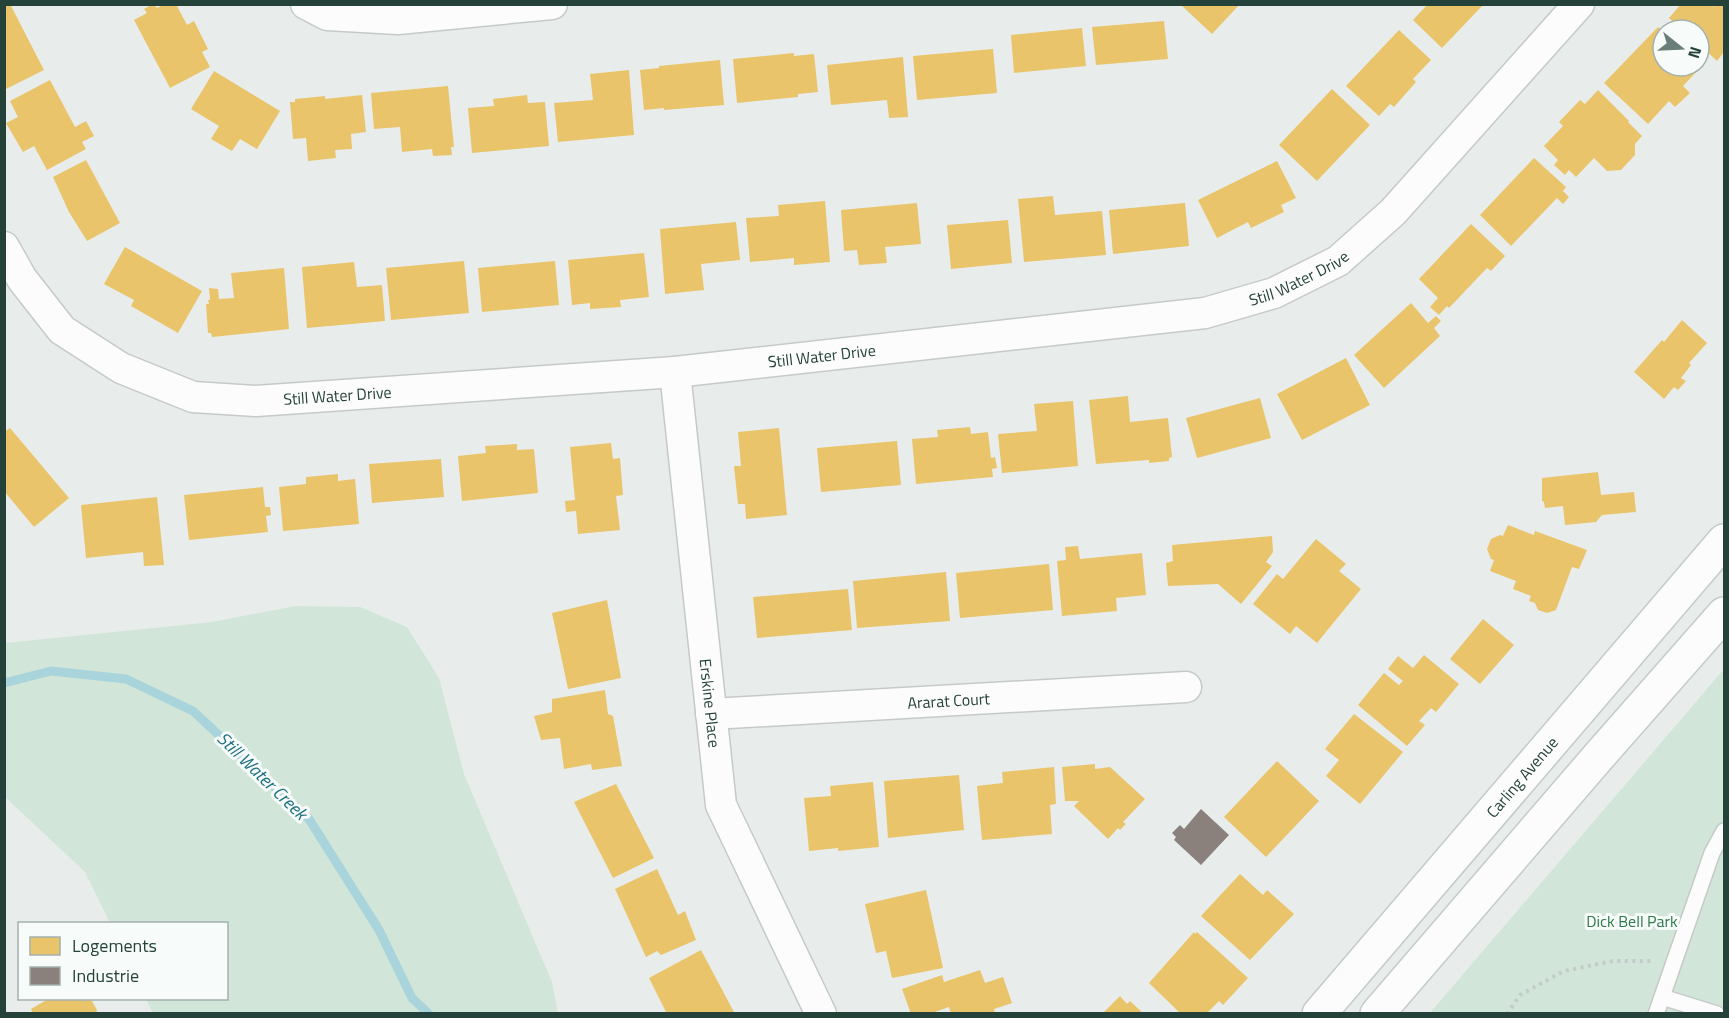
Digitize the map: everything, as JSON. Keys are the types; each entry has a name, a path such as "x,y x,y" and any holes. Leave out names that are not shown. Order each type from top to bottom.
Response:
{"main road":[{"name":"Carling Avenue","path":"1319,1014 1725,541"},
{"path":"1377,1014 1599,756 1725,614"}],"street":[{"path":"306,4 327,15 398,19 552,4"},
{"name":"Still Water Drive","path":"4,247 22,279 62,330 120,368 193,397 256,400 675,372 1205,313 1274,293 1338,261 1393,212 1579,4"},
{"name":"Erskine Place","path":"675,372 721,805 821,1014"},
{"name":"Ararat Court","path":"711,714 1186,687"}],"lane":[{"path":"1656,1014 1712,853 1725,831"},
{"path":"1662,997 1717,1014"}],"path":[{"path":"1507,1014 1520,995 1564,970 1612,961 1675,961"}],"green space":[{"path":"295,606 360,607 407,627 439,678 464,774 552,982 558,1013 153,1013 146,1000 228,1000 228,922 110,922 85,872 5,797 5,643 212,622"},
{"name":"Dick Bell Park","path":"1724,669 1724,1013 1429,1014"}],"building: Logements":[{"path":"4,4 10,4 44,70 4,90"},
{"path":"153,4 157,8 164,4 176,4 187,25 194,21 208,49 202,52 210,67 170,88 134,20 147,13 144,9"},
{"path":"1180,4 1240,4 1212,34"},
{"path":"1428,4 1484,4 1442,48 1413,20"},
{"path":"1681,4 1712,4 1714,7 1716,4 1724,4 1724,52 1717,61 1711,55 1711,18 1669,18"},
{"path":"1164,21 1168,59 1096,65 1092,27"},
{"path":"1082,28 1086,66 1014,73 1011,35"},
{"path":"1399,30 1431,60 1413,79 1416,82 1394,107 1390,104 1379,116 1346,86"},
{"path":"1651,34 1651,78 1691,78 1683,86 1690,93 1675,107 1669,101 1648,124 1604,83"},
{"path":"993,49 997,93 917,100 913,56"},
{"path":"794,53 794,56 814,54 818,92 798,94 798,97 737,103 733,59"},
{"path":"903,57 908,117 889,118 887,100 831,105 827,65"},
{"path":"720,60 724,105 644,110 640,70"},
{"path":"629,70 634,135 558,142 554,103 593,100 590,74"},
{"path":"214,71 280,111 257,149 240,139 232,151 211,139 219,126 191,109"},
{"path":"50,80 75,127 86,121 94,136 82,142 86,149 47,170 34,146 23,152 6,123 18,117 10,101"},
{"path":"448,86 454,147 451,147 452,155 433,156 432,149 402,152 400,127 374,129 371,93"},
{"path":"1332,89 1370,125 1317,181 1279,145"},
{"path":"1598,90 1642,136 1635,144 1635,155 1621,170 1607,171 1594,158 1576,177 1569,170 1565,175 1554,165 1558,160 1544,146 1563,126 1559,122 1580,100 1585,104"},
{"path":"362,95 366,132 351,134 352,149 335,150 336,158 308,161 306,138 293,139 290,102 295,102 295,99 325,96 325,99"},
{"path":"527,95 528,103 545,102 549,146 472,153 468,108 494,106 493,99"},
{"path":"1534,158 1566,187 1563,191 1569,197 1563,204 1557,198 1511,246 1480,215"},
{"path":"86,160 120,223 87,241 69,212 53,177"},
{"path":"1277,161 1296,198 1281,205 1284,212 1251,228 1248,222 1217,238 1198,200"},
{"path":"1053,196 1055,215 1102,211 1106,255 1024,262 1018,199"},
{"path":"825,201 830,262 794,265 794,258 750,262 746,218 779,216 778,205"},
{"path":"917,203 921,244 885,247 887,263 859,265 857,250 844,251 841,210"},
{"path":"1185,203 1189,246 1113,254 1109,210"},
{"path":"1008,220 1012,263 951,269 947,225"},
{"path":"736,222 740,260 701,264 704,290 665,294 660,229"},
{"path":"1471,224 1505,256 1491,271 1487,268 1449,308 1447,306 1439,315 1430,307 1438,298 1419,279"},
{"path":"125,247 202,291 178,333 131,306 134,300 104,284"},
{"path":"644,253 649,297 620,300 621,307 590,309 590,303 572,305 568,260"},
{"path":"464,261 469,313 391,320 386,268"},
{"path":"555,261 559,305 482,312 478,268"},
{"path":"354,262 357,287 382,285 385,321 307,328 302,267"},
{"path":"284,268 289,329 212,337 211,333 208,333 206,304 209,304 208,300 210,300 209,288 218,289 219,299 234,298 231,273"},
{"path":"1411,303 1428,323 1436,316 1441,321 1434,328 1440,336 1384,388 1354,355"},
{"path":"1682,320 1707,343 1689,363 1691,365 1681,378 1686,381 1678,390 1674,387 1664,399 1634,372"},
{"path":"1346,358 1370,405 1302,440 1277,394"},
{"path":"1128,396 1130,422 1168,418 1172,457 1169,461 1149,463 1149,460 1096,464 1089,400"},
{"path":"1260,398 1271,438 1197,458 1186,418"},
{"path":"1073,401 1078,466 1002,473 998,434 1037,431 1034,404"},
{"path":"970,427 971,434 988,432 991,458 995,457 997,468 992,469 993,477 916,484 912,439 938,437 937,430"},
{"path":"10,428 69,498 34,527 4,491 4,432"},
{"path":"779,428 787,515 746,519 745,504 738,504 734,466 741,466 738,432"},
{"path":"897,441 901,485 821,492 817,448"},
{"path":"611,443 613,459 620,458 623,495 616,496 620,530 578,534 576,511 566,512 565,501 575,500 570,447"},
{"path":"517,444 517,450 534,449 538,493 462,501 458,456 486,453 485,446"},
{"path":"441,459 444,497 372,503 369,464"},
{"path":"1598,472 1601,495 1634,492 1636,512 1602,515 1596,522 1565,525 1563,506 1545,508 1542,501 1542,478"},
{"path":"338,474 338,481 355,479 359,524 283,531 279,487 306,484 306,477"},
{"path":"263,487 265,507 270,507 271,515 266,516 268,532 189,540 184,495"},
{"path":"157,497 164,565 144,566 143,552 86,558 81,505"},
{"path":"1508,525 1534,535 1535,531 1587,550 1579,569 1572,567 1556,610 1547,613 1538,610 1535,603 1529,601 1531,596 1513,589 1516,581 1490,571 1494,560 1491,559 1487,549 1491,539 1503,536"},
{"path":"1272,536 1273,552 1266,562 1272,566 1241,604 1218,584 1168,586 1166,563 1173,561 1172,545"},
{"path":"1316,539 1346,564 1339,571 1361,589 1317,643 1296,626 1290,634 1253,604 1277,574 1283,579"},
{"path":"1078,546 1080,559 1142,553 1146,595 1116,598 1117,611 1062,616 1057,561 1066,560 1065,547"},
{"path":"1049,564 1053,610 960,618 956,573"},
{"path":"946,572 950,621 857,628 853,581"},
{"path":"848,589 852,630 757,638 753,597"},
{"path":"607,600 621,678 568,689 552,613"},
{"path":"1483,619 1514,645 1480,684 1450,659"},
{"path":"1424,655 1459,684 1436,712 1431,708 1419,721 1425,725 1407,746 1358,705 1384,673 1399,685 1403,681 1388,669 1398,656 1413,668"},
{"path":"605,690 608,714 613,716 622,766 592,770 591,764 564,769 560,738 541,740 534,716 552,712 552,699"},
{"path":"1354,714 1403,752 1360,804 1326,776 1339,760 1325,749"},
{"path":"1277,761 1319,801 1266,857 1224,817"},
{"path":"1095,764 1095,769 1110,767 1145,799 1123,822 1126,824 1120,830 1118,828 1108,839 1074,806 1079,801 1065,801 1062,767"},
{"path":"1054,767 1056,804 1050,805 1052,834 982,840 977,786 1003,783 1002,772"},
{"path":"959,775 964,830 888,838 884,781"},
{"path":"873,782 879,847 809,851 804,798 831,796 830,786"},
{"path":"616,784 654,858 613,878 574,802"},
{"path":"657,869 678,915 685,911 696,940 661,955 657,951 646,957 615,889"},
{"path":"1240,874 1263,895 1267,890 1294,914 1250,960 1201,916"},
{"path":"926,890 943,968 892,978 886,951 876,953 865,904"},
{"path":"1194,932 1195,934 1197,932 1248,978 1223,1005 1219,1001 1206,1014 1181,1014 1149,983"},
{"path":"701,950 735,1014 667,1014 649,978"},
{"path":"980,970 985,983 1003,977 1012,1003 994,1009 995,1014 951,1014 949,1007 929,1014 911,1014 902,989 942,975 944,982"},
{"path":"1120,996 1127,1004 1130,1001 1144,1014 1105,1014 1104,1012"},
{"path":"47,1000 90,1000 97,1010 96,1014 33,1014 31,1009"}],"building: Industrie":[{"path":"1201,809 1229,835 1201,865 1174,840 1176,837 1172,833 1180,825 1184,829"}],"waterway":[{"name":"Still Water Creek","path":"4,683 51,671 126,679 193,711 309,819 379,930 412,998 429,1014"}]}
